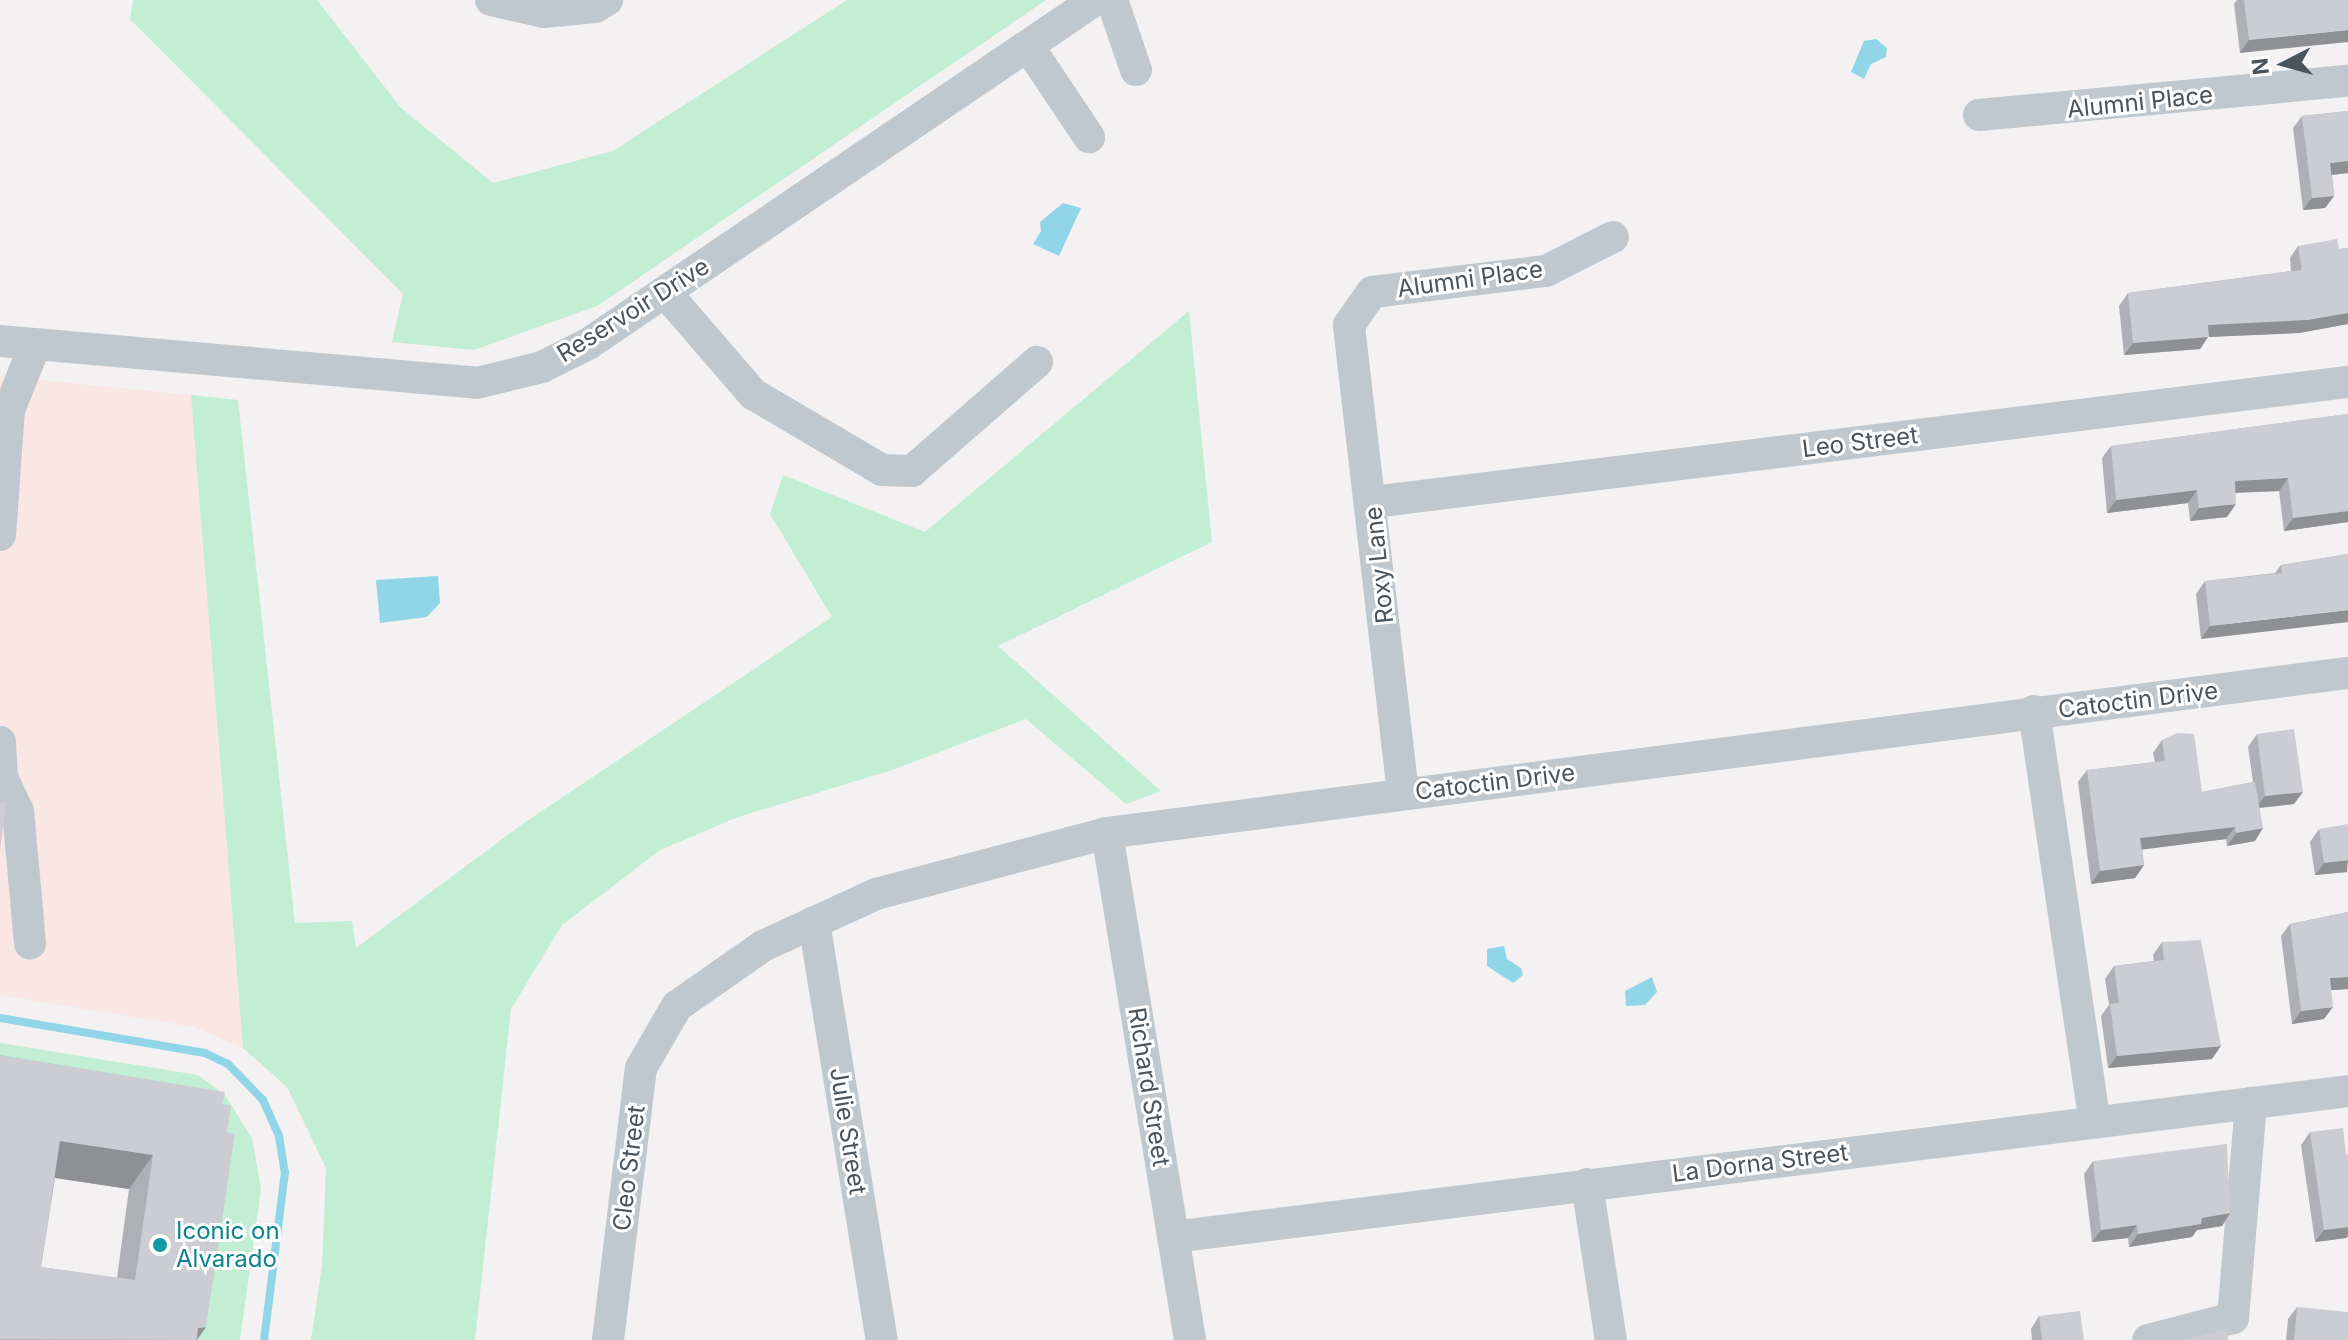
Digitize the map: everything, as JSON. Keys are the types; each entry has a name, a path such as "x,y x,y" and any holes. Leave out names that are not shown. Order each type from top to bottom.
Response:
{"street":[{"path":"491,0 544,12 595,7 607,0"},
{"name":"Reservoir Drive","path":"0,341 477,383 554,361 665,292 1095,0"},
{"path":"1112,0 1136,70"},
{"path":"1028,46 1089,137"},
{"name":"Alumni Place","path":"1979,115 2348,81"},
{"name":"Alumni Place","path":"1350,337 1349,325 1372,292 1546,271 1613,237"},
{"path":"665,292 753,394 882,470 912,471 1037,362"},
{"name":"Roxy Lane","path":"1350,337 1373,502 1403,793"},
{"path":"0,535 12,468 9,410 35,345"},
{"name":"Leo Street","path":"1373,502 2348,382"},
{"name":"Catoctin Drive","path":"677,1006 763,946 876,894 1107,833 1403,793 1835,742 2034,711 2348,673"},
{"path":"2034,711 2095,1122"},
{"path":"1,765 18,811 30,943"},
{"name":"Richard Street","path":"1107,833 1190,1340"},
{"name":"Julie Street","path":"814,922 882,1340"},
{"name":"Cleo Street","path":"608,1340 641,1068 677,1006"},
{"name":"La Dorna Street","path":"1173,1237 2348,1091"},
{"path":"2148,1340 2233,1318 2251,1103"},
{"path":"1587,1184 1611,1340"}],"shaded area":[{"path":"0,376 191,395 243,1048 195,1027 0,995"}],"green space":[{"path":"133,0 317,0 401,108 493,183 613,151 847,0 1046,0 597,306 474,350 392,342 403,294 130,19"},
{"path":"1189,311 1212,542 998,646 1161,791 1126,804 1026,719 892,770 738,817 660,850 562,925 511,1009 475,1340 311,1340 322,1266 326,1168 287,1087 243,1048 191,395 238,400 295,923 352,921 356,948 521,825 832,617 770,514 783,475 925,532"},
{"path":"0,1043 198,1075 225,1095 252,1138 261,1189 240,1340 198,1340 222,1167 0,1078"}],"water":[{"path":"1876,39 1887,48 1886,57 1871,64 1864,79 1851,72 1864,41"},
{"path":"1063,203 1081,208 1059,256 1033,244 1041,231 1040,222"},
{"path":"438,576 440,603 427,617 380,623 376,580"},
{"path":"1504,946 1507,959 1521,968 1523,975 1513,983 1487,966 1487,949"},
{"path":"1652,977 1657,992 1645,1005 1626,1006 1625,991"}],"building":[{"path":"2244,0 2348,0 2348,30 2249,40"},
{"path":"2348,111 2348,161 2330,163 2334,196 2312,198 2302,116"},
{"path":"2337,239 2339,249 2348,248 2348,313 2308,320 2208,325 2209,337 2133,343 2128,293 2302,270 2298,246"},
{"path":"2348,414 2348,511 2293,518 2288,478 2235,481 2236,504 2199,508 2197,490 2116,500 2111,446"},
{"path":"2348,554 2348,610 2210,626 2205,581 2282,573 2281,565"},
{"path":"2294,729 2303,792 2265,796 2257,734"},
{"path":"2177,733 2194,734 2202,792 2255,782 2263,828 2236,833 2235,827 2140,838 2144,865 2100,871 2087,770 2165,761 2162,740"},
{"path":"0,803 6,803 0,850"},
{"path":"2348,824 2348,860 2324,863 2319,829"},
{"path":"2348,912 2348,977 2330,978 2333,1007 2301,1011 2290,924"},
{"path":"2201,940 2221,1046 2117,1056 2110,1004 2119,1003 2114,966 2164,960 2162,942"},
{"name":"Iconic on Alvarado","path":"0,1055 225,1092 222,1104 231,1106 227,1132 235,1134 206,1327 198,1328 196,1340 0,1339","holes":["60,1141 153,1155 135,1280 41,1267"]},
{"path":"2343,1128 2348,1154 2348,1227 2324,1230 2310,1132"},
{"path":"2227,1144 2230,1213 2202,1218 2201,1224 2138,1234 2137,1225 2101,1230 2093,1161"},
{"path":"2297,1307 2348,1312 2348,1340 2294,1340"},
{"path":"2080,1311 2084,1340 2042,1340 2039,1316"},
{"path":"2227,1329 2228,1340 2184,1340"}],"waterway":[{"path":"0,1018 205,1053 228,1064 263,1100 279,1136 285,1172 264,1340"}],"place":[{"name":"Iconic on Alvarado","path":"160,1245"}]}
